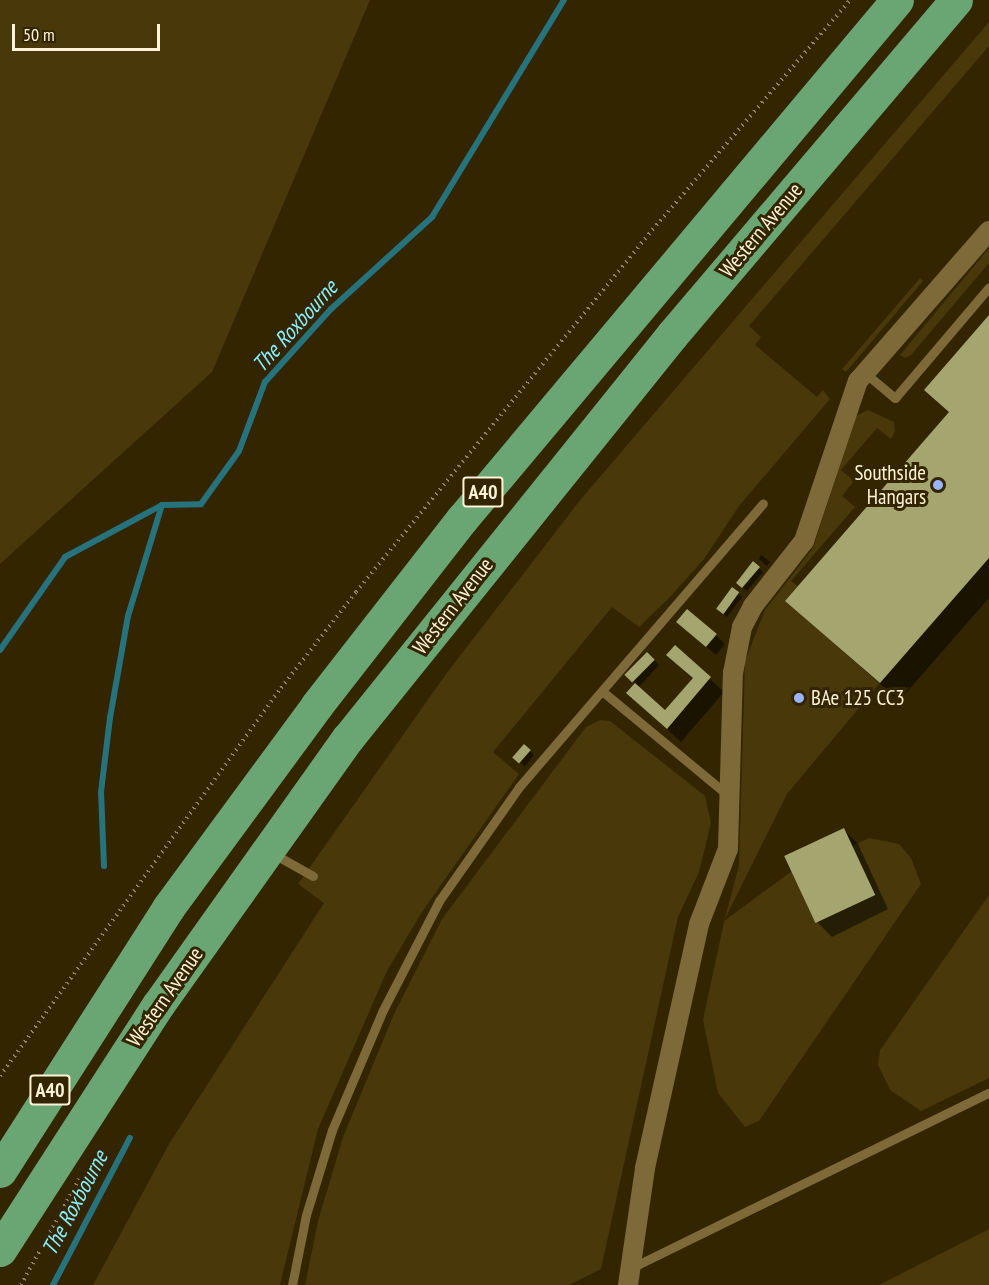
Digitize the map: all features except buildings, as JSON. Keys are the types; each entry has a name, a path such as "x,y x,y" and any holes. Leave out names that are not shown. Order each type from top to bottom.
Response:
{"highway":[{"name":"A40","path":"0,1171 101,1008 168,908 317,705 462,519 897,0"},
{"name":"Western Avenue","path":"0,1250 91,1106 348,738 672,335 956,0"},
{"path":"0,1141 101,1008"},
{"path":"0,1274 91,1106"}],"street":[{"path":"629,1276 645,1168 699,924 728,849 733,673 739,638 753,606 804,541 858,381 989,231"}],"lane":[{"path":"865,373 894,398 989,287"},
{"path":"292,1285 306,1215 332,1130 383,1010 439,901 519,787 763,503"},
{"path":"602,691 730,798"},
{"path":"268,850 287,864 313,876"},
{"path":"629,1276 989,1093"}],"path":[{"path":"0,1076 281,688 356,592 660,221 850,0"},
{"path":"21,1285 81,1175"}],"shaded area":[{"path":"0,0 370,0 212,372 0,564"},
{"path":"989,22 989,46 749,326 761,337 755,345 817,397 823,390 830,399 739,506 704,559 670,597 639,627 612,607 493,752 519,774 422,912 387,971 318,1129 280,1285 93,1285 169,1144 324,903 298,884 446,674 581,499"},
{"path":"989,248 989,263 911,355 905,358 900,355"},
{"path":"920,278 923,281 846,372 842,369"},
{"path":"868,410 894,422 895,431 891,439 877,428 841,470 854,481 842,496 855,507 791,581 798,586 785,601 880,683 787,794 725,920 739,865 745,661 765,610 813,548 856,416"},
{"path":"600,720 610,721 705,796 711,823 699,872 678,917 601,1269 569,1285 305,1285 318,1221 343,1137 394,1014 442,919 586,727"},
{"path":"869,838 899,844 911,858 921,884 759,1121 745,1127 718,1093 703,1020 724,921 792,871 875,895 852,846"},
{"path":"989,895 989,1078 921,1111 890,1090 878,1065 880,1050"},
{"path":"989,1229 989,1285 879,1285"}],"waterway":[{"name":"The Roxbourne","path":"104,866 101,792 110,718 128,616 162,505 201,504 239,451 265,382 331,309 432,217 564,0"},
{"path":"0,650 65,557 162,505"},
{"name":"The Roxbourne","path":"53,1285 130,1138"}],"place":[{"name":"Southside Hangars","path":"938,485"},
{"name":"BAe 125 CC3","path":"799,698"}]}
